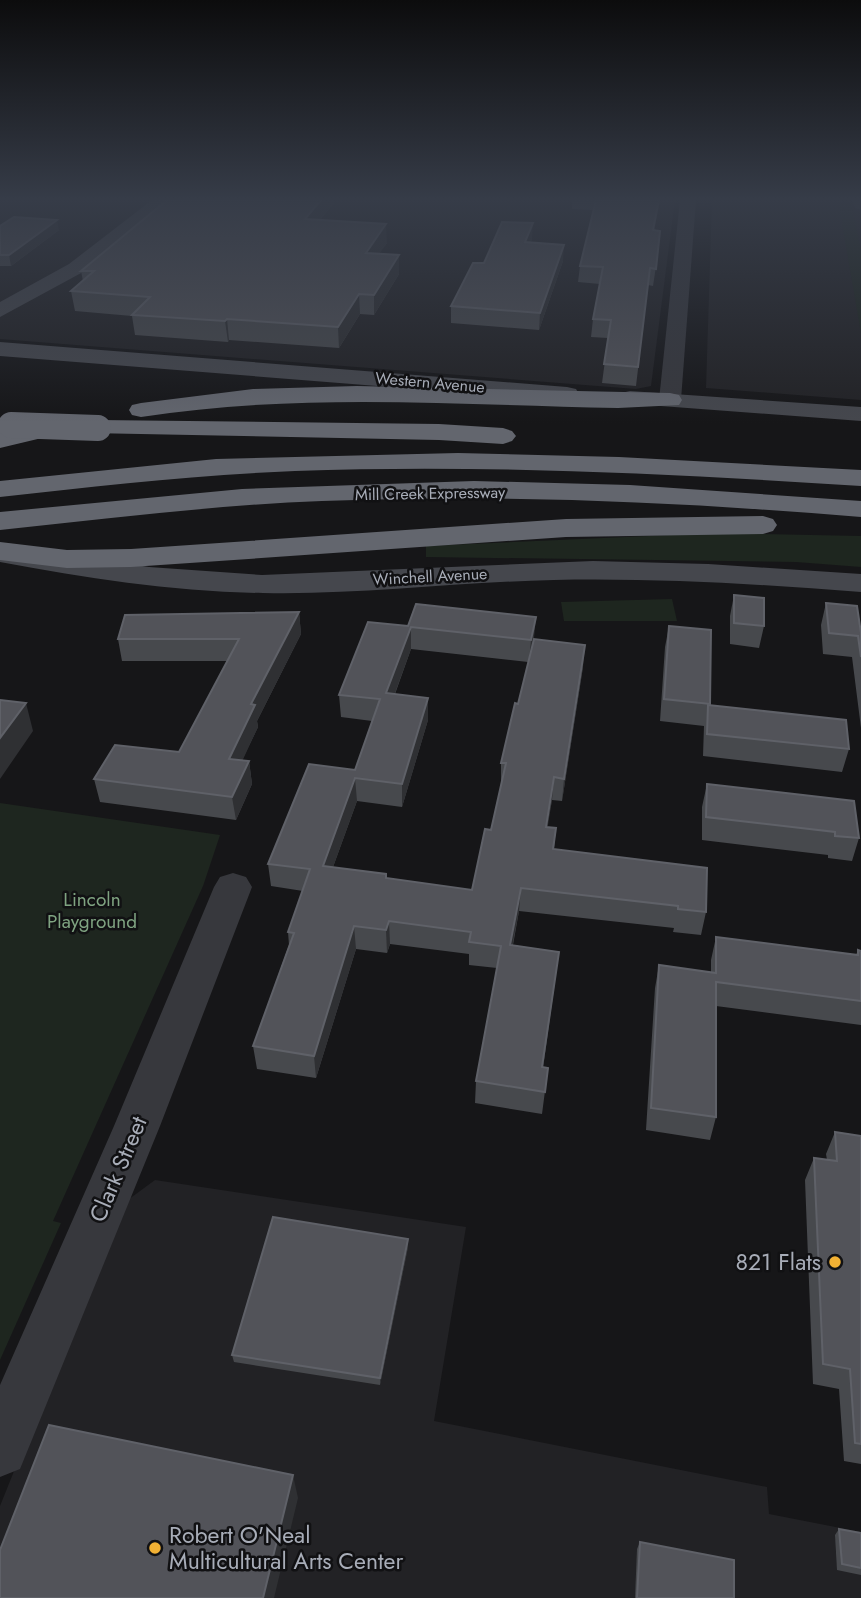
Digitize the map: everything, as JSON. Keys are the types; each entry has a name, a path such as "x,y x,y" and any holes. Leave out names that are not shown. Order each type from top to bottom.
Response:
{"highway":[{"path":"4,430 254,396 425,394 593,402 670,400"},
{"path":"4,430 98,428 453,433 623,444 861,467"},
{"name":"Mill Creek Expressway","path":"0,489 216,467 452,460 622,464 861,478"},
{"name":"Mill Creek Expressway","path":"0,521 243,497 428,491 631,494 861,509"},
{"path":"0,552 67,559 131,558 566,528 749,525 861,528"}],"main road":[{"path":"0,312 65,275"},
{"path":"0,317 6,339 35,351"},
{"name":"Western Avenue","path":"0,349 861,414"},
{"name":"Winchell Avenue","path":"0,552 98,571 219,582 300,583 581,571 764,575 861,583"}],"street":[{"path":"670,400 681,275"},
{"name":"Clark Street","path":"0,1449 137,1126 233,887"}],"shaded area":[{"path":"0,275 665,275 651,386 636,389 0,339"},
{"path":"710,275 861,275 861,400 706,388"},
{"path":"155,1180 466,1227 434,1421 767,1487 769,1514 861,1532 861,1598 0,1598 0,1506 121,1205"}],"green space":[{"path":"851,275 861,275 861,333"},
{"path":"715,533 861,536 861,567 796,562 426,557 426,546"},
{"path":"672,599 677,621 564,621 561,602"},
{"name":"Lincoln Playground","path":"0,803 220,835 203,886 53,1221 61,1223 0,1360"}],"building":[{"path":"90,275 387,275 374,295 359,294 338,327 132,315 150,297 71,291"},
{"path":"467,275 554,275 540,313 451,306"},
{"path":"602,275 649,275 638,367 604,364 611,320 593,319"},
{"path":"734,595 764,598 764,626 734,623"},
{"path":"826,603 857,606 861,657 858,636 829,633"},
{"path":"416,604 536,617 531,640 411,627 386,693 428,698 402,784 355,778 323,866 386,874 386,878 472,890 485,829 491,830 506,763 501,763 534,639 585,645 564,779 554,777 546,827 556,828 553,849 707,868 706,912 678,909 678,906 521,888 510,945 559,952 542,1067 548,1068 545,1092 476,1081 501,946 469,942 471,932 389,921 386,930 354,926 314,1056 253,1046 294,933 288,932 310,869 268,864 309,764 355,770 380,699 339,695 368,622 408,626"},
{"path":"299,612 251,704 255,705 229,759 249,761 232,797 94,779 115,745 179,752 239,639 118,639 125,615"},
{"path":"669,626 711,630 710,704 664,699"},
{"path":"0,700 26,703 0,738"},
{"path":"708,705 846,720 849,749 707,734"},
{"path":"707,784 854,801 859,838 835,836 835,832 706,817"},
{"path":"716,937 858,955 858,950 861,951 861,1001 716,982 716,1117 651,1108 659,965 716,973"},
{"name":"821 Flats","path":"835,1132 861,1136 861,1444 855,1443 850,1369 823,1364 814,1158 837,1161"},
{"path":"273,1217 408,1239 380,1378 232,1355"},
{"name":"Robert O'Neal Multicultural Arts Center","path":"49,1425 293,1475 263,1598 0,1598 0,1550"},
{"path":"839,1529 861,1533 861,1568 842,1564"},
{"path":"640,1542 734,1560 734,1598 637,1598"}],"place":[{"name":"821 Flats","path":"835,1262"},
{"name":"Robert O'Neal Multicultural Arts Center","path":"155,1548"}]}
